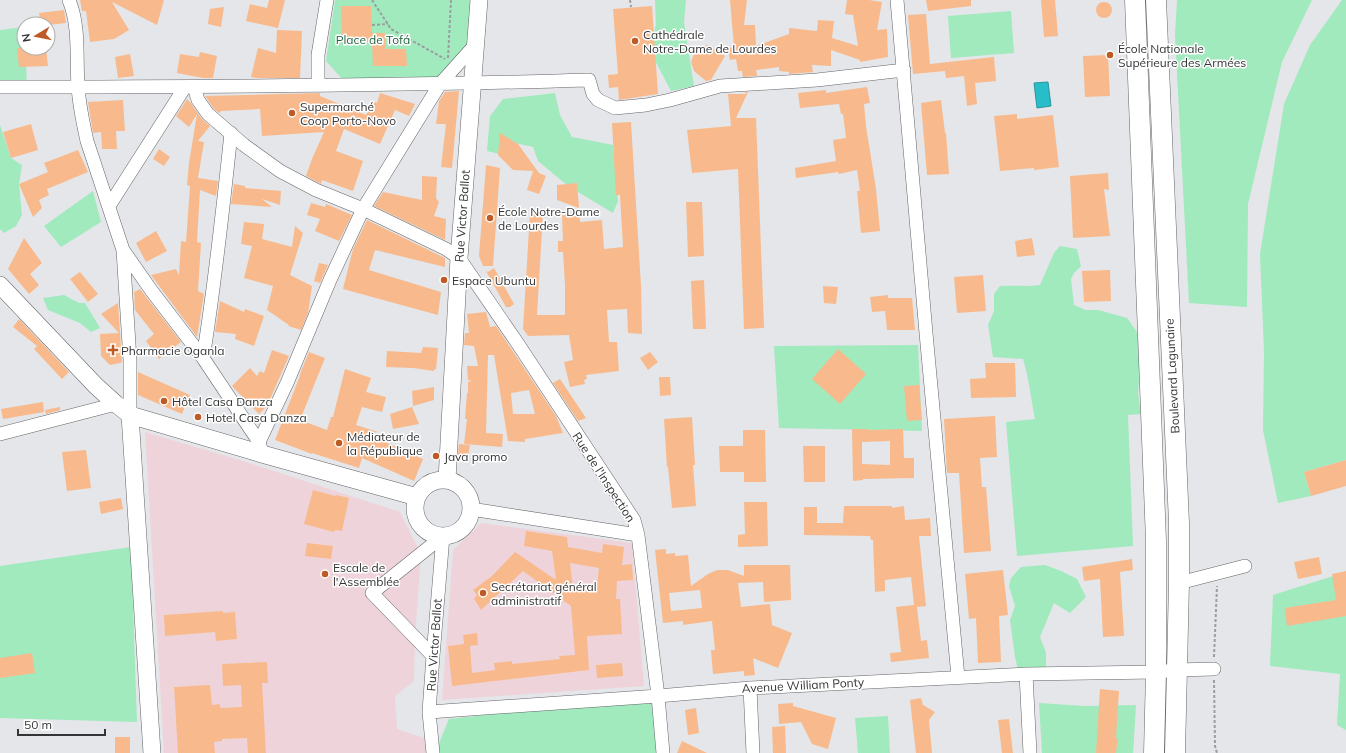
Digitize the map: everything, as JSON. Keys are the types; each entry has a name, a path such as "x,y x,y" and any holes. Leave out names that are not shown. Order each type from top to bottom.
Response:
{"highway":[{"name":"Boulevard Lagunaire","path":"1135,0 1156,534 1156,672 1154,753"},
{"name":"Boulevard Lagunaire","path":"1156,0 1179,523 1175,753"}],"main road":[{"name":"Rue Victor Ballot","path":"447,480 459,258 479,0"},
{"path":"0,285 116,404 130,415 261,448 417,497"},
{"path":"130,415 152,753"},
{"path":"438,480 447,480 458,485 464,490 470,501 471,509 469,519 464,527 452,535 443,536 429,533 419,524 415,511 417,497 422,489 438,480"}],"street":[{"path":"69,0 72,8 76,33 78,87 87,141 123,250 130,360 130,415"},
{"path":"318,85 318,55 327,0"},
{"path":"897,0 958,677"},
{"path":"261,448 330,280 363,209 440,84 475,45"},
{"path":"0,87 473,84 589,80 593,94 598,100 615,108 646,105 670,100 720,86 817,80 904,70"},
{"path":"189,87 208,114 244,145 280,171 316,190 363,209 446,249 459,258"},
{"path":"109,206 189,87"},
{"path":"203,358 222,220 231,133"},
{"path":"123,250 151,290 203,358 261,448"},
{"name":"Rue de l'Inspection","path":"459,258 518,344 631,515 636,525 658,696 663,753"},
{"path":"0,434 116,404"},
{"path":"471,509 638,535"},
{"path":"433,656 372,593 443,536"},
{"name":"Rue Victor Ballot","path":"433,753 429,712 443,536"},
{"path":"1179,582 1245,566"},
{"name":"Avenue William Ponty","path":"429,712 750,688 1026,674 1156,672 1214,669"},
{"path":"1026,674 1030,753"},
{"path":"750,688 753,753"}],"path":[{"path":"372,0 391,29 448,61 451,0"},
{"path":"630,0 631,7"},
{"path":"372,25 388,24"}],"shaded area":[{"path":"145,432 246,462 400,512 421,554 415,638 414,681 395,696 397,729 426,739 428,753 164,753"},
{"path":"481,523 632,543 644,686 442,700 453,550"}],"green space":[{"name":"Place de Tofá","path":"335,0 474,0 471,42 441,77 342,79 326,61"},
{"path":"655,0 686,0 684,22 694,86 671,91 649,49 656,25"},
{"path":"1177,0 1312,0 1282,62 1248,204 1247,307 1189,303 1175,35"},
{"path":"1342,0 1346,0 1346,460 1304,472 1311,496 1278,503 1263,430 1264,352 1260,254 1284,104 1310,45"},
{"path":"1011,11 1014,53 951,58 948,16"},
{"path":"16,28 16,56 26,56 27,84 2,85 0,78 0,30"},
{"path":"555,93 560,115 572,137 613,145 618,201 613,213 568,186 538,161 533,147 507,141 504,155 487,151 490,116 503,99"},
{"path":"0,125 11,158 22,165 19,184 22,215 16,226 4,233 0,229"},
{"path":"93,191 101,222 61,247 44,226"},
{"path":"1060,246 1077,249 1081,266 1074,273 1071,279 1074,305 1086,310 1098,310 1127,318 1137,332 1141,346 1138,393 1141,414 1128,415 1133,546 1017,556 1006,422 1035,419 1023,359 993,357 988,325 994,311 994,294 1000,286 1040,285 1054,253"},
{"path":"64,295 79,303 85,303 100,328 91,332 80,323 48,310 43,298"},
{"path":"918,345 922,431 779,428 774,346"},
{"path":"131,547 137,722 0,718 0,566"},
{"path":"1045,565 1077,579 1086,597 1070,613 1054,603 1040,637 1046,653 1046,670 1019,674 1010,620 1015,606 1009,586 1011,578 1021,567"},
{"path":"1346,572 1346,730 1337,725 1340,674 1270,666 1273,595"},
{"path":"658,696 663,753 435,753 449,719"},
{"path":"1039,703 1085,706 1136,705 1133,753 1042,753"},
{"path":"888,716 890,753 858,753 855,718"}],"water":[{"path":"1048,82 1051,106 1037,108 1034,83"}],"building":[{"path":"80,0 164,0 157,25 112,2 129,30 114,39 90,42 86,11 82,11"},
{"path":"269,0 285,0 278,28 246,21 250,4 267,8"},
{"path":"730,0 747,0 744,25 755,25 756,46 789,34 789,28 817,31 818,20 834,21 832,38 858,46 853,15 845,14 847,0 869,0 882,2 877,30 887,29 888,57 860,62 860,60 831,50 831,66 812,65 813,72 789,74 789,72 779,71 779,67 756,70 757,76 743,77 742,71 738,71 736,59 730,60 728,48 734,47"},
{"path":"926,0 971,0 971,6 928,11"},
{"path":"1041,0 1055,0 1058,36 1044,37"},
{"path":"1104,2 1111,7 1112,10 1107,17 1104,18 1097,13 1096,10 1101,3"},
{"path":"341,6 371,6 372,33 385,33 385,49 406,49 407,66 373,66 372,42 342,43"},
{"name":"Cathédrale Notre-Dame de Lourdes","path":"652,6 658,94 619,100 618,87 609,88 608,75 618,74 613,9"},
{"path":"224,7 221,27 208,24 210,9"},
{"path":"64,10 66,23 56,24 56,16 40,16 39,13"},
{"path":"926,14 930,64 994,57 996,81 975,83 977,104 967,106 964,76 946,78 945,71 913,74 908,15"},
{"path":"277,30 302,31 300,78 251,77 258,48 276,53"},
{"path":"708,45 725,56 711,80 706,81 694,71 691,62 695,51"},
{"path":"200,52 217,56 213,78 203,78 177,73 180,54 199,57"},
{"path":"130,54 134,76 118,78 115,57"},
{"path":"1108,55 1110,96 1085,97 1083,56"},
{"path":"18,56 47,56 48,66 19,67"},
{"path":"867,87 870,103 864,104 876,189 880,231 861,233 857,191 860,191 857,170 839,174 838,172 796,178 795,168 836,161 833,140 846,138 843,114 841,114 839,104 800,108 798,93 826,90 826,93"},
{"path":"459,91 452,168 441,167 446,124 436,124 439,101 445,92"},
{"path":"745,92 748,92 736,118 756,118 764,328 744,329 738,169 692,173 687,130 731,126 728,94 746,94"},
{"path":"320,93 320,96 366,115 372,101 377,103 380,93 415,104 409,116 395,110 380,144 344,129 336,151 363,161 353,191 322,180 321,184 306,176 324,132 262,136 260,109 221,111 219,113 214,109 205,96"},
{"path":"187,99 202,119 210,126 198,141 204,142 198,178 218,181 216,196 200,190 197,242 201,243 198,291 204,294 197,337 151,275 176,269 179,275 181,241 186,242 190,186 187,185 197,114 189,127 176,116"},
{"path":"123,100 125,131 116,131 117,149 102,149 101,132 93,133 88,102"},
{"path":"941,100 946,133 949,174 927,175 921,103"},
{"path":"1017,114 1017,119 1053,115 1059,167 1034,170 1034,168 1000,171 994,116"},
{"path":"631,122 641,286 642,334 628,333 627,309 607,310 609,342 617,342 619,371 586,375 587,379 584,380 585,384 570,387 564,362 573,360 569,335 528,336 523,329 530,212 543,213 537,315 565,315 563,252 558,252 558,241 563,241 562,215 580,216 580,222 602,220 604,249 623,247 620,195 616,195 612,123"},
{"path":"31,124 38,150 11,158 3,132"},
{"path":"500,133 518,144 539,173 546,176 539,194 527,190 533,171 513,170 498,155"},
{"path":"159,149 170,157 164,166 153,159"},
{"path":"78,150 88,172 47,189 49,195 39,200 42,208 33,217 19,184 48,172 44,163"},
{"path":"486,165 500,168 493,266 483,266 479,256"},
{"path":"1108,173 1109,190 1104,189 1110,236 1073,238 1070,176"},
{"path":"422,176 437,177 436,198 439,202 434,216 446,219 445,240 374,206 383,192 422,200"},
{"path":"577,183 579,208 557,200 557,185"},
{"path":"234,184 245,186 245,188 281,191 280,205 262,199 272,207 231,204"},
{"path":"686,202 702,202 704,256 688,257"},
{"path":"311,203 325,207 326,204 352,215 339,241 315,231 320,219 307,215"},
{"path":"367,220 445,258 445,267 375,250 369,270 441,292 438,315 343,289 353,249"},
{"path":"244,222 264,224 262,239 292,247 295,226 303,233 290,275 312,286 308,313 301,330 288,326 289,325 267,310 273,286 244,278 252,246 241,244"},
{"path":"156,231 167,251 146,262 136,243"},
{"path":"24,238 42,263 30,274 39,285 29,294 8,269"},
{"path":"1032,238 1035,255 1017,257 1015,241"},
{"path":"319,263 328,265 320,283 314,281"},
{"path":"494,268 514,304 510,307 506,307 486,271 488,272"},
{"path":"1110,270 1111,301 1084,302 1082,271"},
{"path":"80,272 98,294 88,302 70,279"},
{"path":"983,275 986,311 957,313 954,277"},
{"path":"704,280 706,329 693,329 691,281"},
{"path":"823,286 838,287 836,304 824,303"},
{"path":"140,289 181,342 159,359 146,341 154,334 135,310 134,292"},
{"path":"888,295 888,298 912,298 915,330 887,330 885,311 872,312 870,297"},
{"path":"220,301 244,312 245,309 264,316 254,346 235,339 236,334 215,332"},
{"name":"Pharmacie Oganla","path":"118,303 122,362 110,365 101,356 100,334 119,333 101,314"},
{"path":"486,312 490,327 496,326 556,416 563,433 525,439 525,442 508,441 494,355 488,355 486,433 503,434 502,447 464,444 467,419 465,419 468,382 472,381 468,380 467,366 478,366 474,346 464,345 465,333 469,333 467,314","holes":["529,390 535,414 513,414 511,393"]},
{"path":"19,319 69,372 62,379 34,349 37,346 13,327"},
{"path":"423,347 438,348 436,370 386,367 387,351 421,353"},
{"path":"838,349 866,374 840,404 812,379"},
{"path":"272,350 289,356 267,406 259,414 232,386 250,368 257,376 260,371 264,373"},
{"path":"309,352 325,358 300,420 327,430 331,417 333,417 345,369 371,378 366,392 386,397 382,412 362,407 356,425 378,432 367,434 423,459 414,481 362,458 359,468 312,454 275,440"},
{"path":"650,352 658,362 648,370 640,358"},
{"path":"985,363 1015,363 1016,397 971,398 970,379 986,378"},
{"path":"138,372 190,395 182,414 138,395"},
{"path":"659,377 670,377 671,395 660,396"},
{"path":"560,379 586,418 578,421 553,383"},
{"path":"919,385 922,420 907,421 904,386"},
{"path":"434,387 434,400 413,406 412,391"},
{"path":"43,402 44,412 3,419 1,409"},
{"path":"60,407 60,410 46,414 45,410"},
{"path":"412,407 419,424 393,429 390,414"},
{"path":"995,416 997,457 980,458 982,487 986,487 991,551 964,553 959,473 947,473 944,419"},
{"path":"692,417 696,506 672,508 667,467 664,419"},
{"path":"852,429 903,429 904,458 914,458 914,478 863,479 853,481","holes":["890,441 890,465 862,464 862,442"]},
{"path":"743,430 765,430 766,482 744,482 744,472 720,472 719,446 743,446"},
{"path":"459,444 470,445 468,456 458,455"},
{"path":"803,446 825,446 825,482 804,482"},
{"path":"86,450 91,488 67,491 62,452"},
{"path":"1346,460 1346,486 1311,496 1304,472"},
{"path":"313,490 349,498 342,531 335,530 334,532 304,524"},
{"path":"121,498 123,509 101,514 99,502"},
{"path":"744,502 767,502 768,546 738,547 738,535 745,534"},
{"path":"844,506 892,506 892,508 904,506 905,520 930,518 931,536 919,536 926,606 917,607 921,641 927,640 929,658 891,662 890,653 901,652 896,607 914,605 911,577 885,580 885,591 875,592 873,540 871,540 870,536 804,535 804,507 817,507 817,523 843,523"},
{"path":"526,531 567,537 568,547 602,553 603,544 624,547 622,565 632,564 633,580 617,581 616,599 620,599 622,634 587,636 589,670 452,686 448,646 464,644 463,635 477,633 478,645 470,646 472,673 495,670 494,663 512,661 512,664 560,659 559,656 575,655 571,606 523,571 481,610 474,599 477,595 473,590 492,576 515,552 556,580 552,551 524,546","holes":["570,563 599,568 597,585 573,588"]},
{"path":"307,543 333,546 331,559 305,556"},
{"path":"666,549 666,554 675,553 675,556 688,555 691,586 708,574 717,570 728,570 744,576 744,565 790,565 791,600 764,602 763,582 738,583 741,607 770,604 772,625 792,633 778,668 753,658 755,675 744,676 744,671 713,674 711,650 715,650 712,621 683,625 683,621 663,623 655,550","holes":["700,590 702,608 671,611 669,593"]},
{"path":"1319,557 1322,574 1298,579 1294,562"},
{"path":"1132,559 1133,570 1120,572 1124,636 1103,637 1100,579 1084,581 1082,567"},
{"path":"1003,570 1008,615 999,616 1001,662 978,663 976,618 969,619 965,574"},
{"path":"1346,571 1346,616 1287,626 1285,608 1336,600 1332,574"},
{"path":"223,611 223,613 235,612 237,639 216,641 215,632 165,636 164,615"},
{"path":"32,653 35,673 0,678 0,658"},
{"path":"267,662 268,683 262,683 266,753 248,753 247,738 222,739 222,741 214,742 215,753 178,753 174,687 210,685 212,705 220,704 220,708 242,707 241,685 223,686 222,664"},
{"path":"622,663 623,676 597,678 596,665"},
{"path":"1100,689 1119,691 1116,738 1118,738 1116,753 1096,753"},
{"path":"921,698 923,705 935,712 929,720 932,753 916,753 910,700"},
{"path":"793,703 793,706 836,718 828,749 812,744 801,722 779,724 778,704"},
{"path":"696,708 699,733 688,735 685,710"},
{"path":"1009,719 1013,753 1002,753 998,720"},
{"path":"785,726 786,753 773,753 772,727"},
{"path":"115,737 130,737 130,753 115,753"},
{"path":"682,741 707,753 677,753"}],"place":[{"name":"Cathédrale Notre-Dame de Lourdes","path":"635,41"},
{"name":"École Nationale Supérieure des Armées","path":"1110,55"},
{"name":"Supermarché Coop Porto-Novo","path":"292,113"},
{"name":"École Notre-Dame de Lourdes","path":"490,218"},
{"name":"Espace Ubuntu","path":"444,280"},
{"name":"Pharmacie Oganla","path":"113,350"},
{"name":"Hôtel Casa Danza","path":"164,401"},
{"name":"Hotel Casa Danza","path":"198,417"},
{"name":"Médiateur de la République","path":"339,443"},
{"name":"Java promo","path":"436,456"},
{"name":"Escale de l'Assemblée","path":"325,574"},
{"name":"Secrétariat général administratif","path":"483,593"}]}
